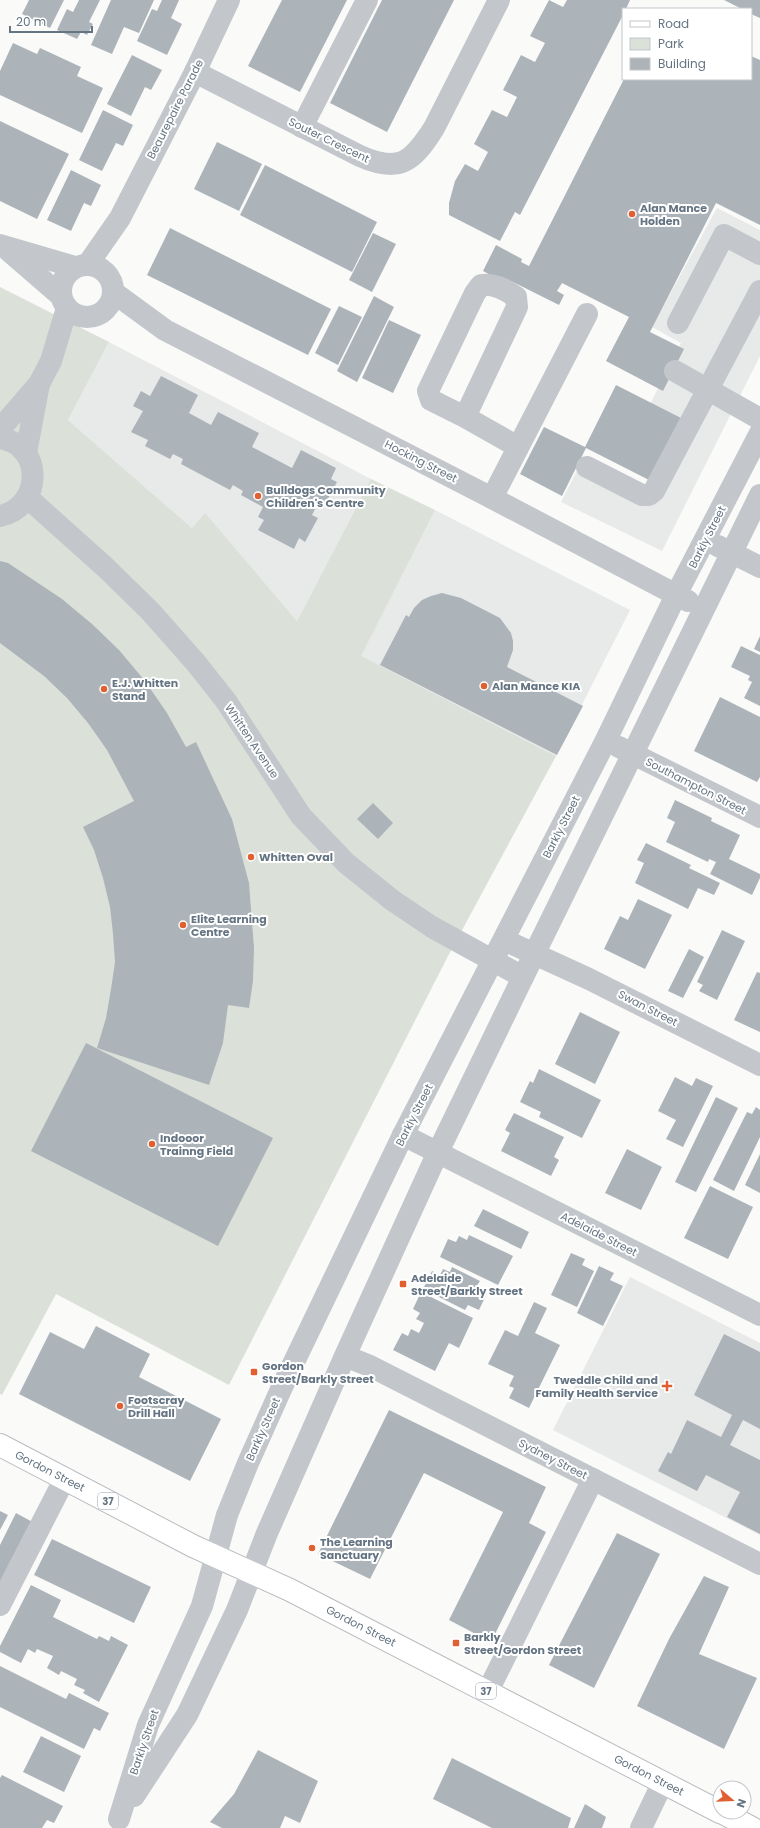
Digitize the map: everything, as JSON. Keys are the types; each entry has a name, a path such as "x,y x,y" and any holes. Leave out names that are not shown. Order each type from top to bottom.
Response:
{"main road":[{"name":"Gordon Street","path":"0,1445 217,1556 252,1572 488,1691 712,1808"},
{"name":"Gordon Street","path":"736,1820 752,1828"}],"street":[{"name":"Beaurepaire Parade","path":"39,384 87,291 120,218 195,72 229,0"},
{"path":"302,127 367,0"},
{"name":"Souter Crescent","path":"195,72 371,161 390,165 407,160 416,155 422,147 434,128 499,0"},
{"path":"678,323 724,235 760,254"},
{"name":"Hocking Street","path":"2,246 87,291"},
{"name":"Hocking Street","path":"2,246 492,498 704,609"},
{"path":"465,417 517,307 516,297 510,292 488,284 481,285 475,293 428,391 431,400 465,417 518,447"},
{"path":"587,467 642,495 649,495 654,491 760,291"},
{"path":"492,498 587,314"},
{"path":"675,371 760,419"},
{"path":"0,429 39,384"},
{"path":"26,453 39,384"},
{"name":"Barkly Street","path":"117,1824 148,1725 202,1606 217,1556 227,1515 248,1463 292,1367 403,1135 606,740 676,595 706,540 760,433"},
{"path":"0,438 17,444 26,453 31,464 33,475 32,487 28,498 19,508 8,515 0,516"},
{"name":"Barkly Street","path":"117,1824 186,1715 237,1610 345,1356 438,1152 760,495"},
{"name":"Whitten Avenue","path":"28,498 110,572 150,612 196,663 226,701 301,816 346,863 392,900 432,927 523,977"},
{"path":"706,540 760,567"},
{"name":"Southampton Street","path":"606,740 760,818"},
{"name":"Swan Street","path":"504,940 589,978 760,1065"},
{"name":"Adelaide Street","path":"403,1135 760,1315"},
{"name":"Sydney Street","path":"345,1356 370,1366 760,1564"},
{"path":"0,1605 65,1478"},
{"path":"488,1691 593,1479"},
{"path":"641,1828 663,1782"}],"shaded area":[{"path":"717,208 760,230 760,356 662,551 561,502 584,457 645,487 663,445 637,430 681,343 652,327"},
{"name":"Bulldogs Community Children's Centre","path":"109,342 371,479 297,621 205,514 192,528 68,420"},
{"path":"435,510 630,610 556,756 360,656"},
{"name":"Tweddle Child and Family Health Service","path":"630,1277 760,1343 760,1535 553,1430"}],"green space":[{"name":"Whitten Oval","path":"0,287 109,342 68,420 192,528 205,513 297,621 371,479 435,510 361,656 556,756 447,958 229,1385 56,1294 2,1395 0,1394"}],"building":[{"path":"29,0 64,0 50,28 22,14"},
{"path":"79,0 100,0 89,22 93,24 87,35 81,32 77,39 57,30 67,9 73,12"},
{"path":"111,0 154,0 139,33 124,27 112,54 91,45"},
{"path":"162,0 179,0 171,18 182,24 167,55 137,41 152,9 157,11"},
{"path":"282,0 347,0 300,92 248,66"},
{"path":"382,0 454,0 387,132 330,103"},
{"path":"549,0 563,7 567,0 630,0 626,8 622,8 622,17 520,215 515,212 500,241 449,215 449,203 455,181 465,164 478,171 488,152 474,144 492,110 507,117 517,97 503,90 521,55 535,62 545,43 530,36"},
{"path":"724,0 760,0 760,18 752,14 752,8 740,8"},
{"path":"13,43 37,54 40,48 81,67 77,76 103,88 82,133 0,95 0,71"},
{"path":"132,55 162,70 151,90 145,87 131,116 107,104"},
{"name":"Alan Mance Holden","path":"752,56 760,60 760,225 716,203 650,332 684,349 663,391 606,361 629,317 562,283 557,291 564,295 559,305 511,281 509,285 483,271 496,245 522,259 521,262 529,266 623,80 752,80"},
{"path":"103,110 133,125 123,146 116,143 102,171 79,160"},
{"path":"0,121 69,154 37,219 0,201"},
{"path":"217,142 262,164 239,211 194,189"},
{"path":"265,165 377,222 352,272 240,215"},
{"path":"71,170 101,185 91,206 84,203 71,231 47,220"},
{"path":"170,228 331,309 308,355 147,275"},
{"path":"373,233 396,244 372,292 349,280"},
{"path":"374,296 394,307 357,382 337,371"},
{"path":"339,306 362,317 338,365 315,353"},
{"path":"389,320 421,335 393,393 362,378"},
{"path":"161,376 198,395 189,413 211,425 218,412 259,433 252,447 292,468 301,450 336,468 331,479 337,482 324,506 318,503 312,515 318,518 305,542 299,538 294,549 258,530 264,520 258,517 263,507 241,495 243,491 233,485 230,490 181,464 183,459 173,454 170,459 145,446 148,440 131,432 143,411 133,406 141,391 150,396"},
{"path":"616,385 683,419 651,481 586,448 562,496 520,474 544,427 585,447"},
{"name":"Elite Learning Centre","path":"0,561 8,563 62,599 92,624 119,650 145,681 167,713 186,747 196,742 232,819 249,883 254,948 253,981 249,1008 228,1005 223,1043 209,1085 97,1048 106,1018 115,962 110,907 94,850 83,827 134,801 107,750 88,723 67,698 44,676 0,643"},
{"name":"Alan Mance KIA","path":"442,593 461,598 500,618 511,633 513,641 513,650 507,667 583,706 557,755 380,665 406,615 409,617 414,608 422,600"},
{"path":"760,636 760,652 754,649"},
{"path":"741,646 760,655 760,706 744,698 752,682 748,680 750,676 731,667"},
{"path":"720,697 760,717 760,777 757,782 694,751"},
{"path":"675,800 712,818 711,821 740,835 729,859 760,874 760,878 752,895 710,874 716,862 709,859 708,862 666,842 675,822 667,818"},
{"path":"373,803 393,823 378,839 357,819"},
{"path":"646,843 691,865 689,868 720,883 714,895 698,888 688,909 635,883 644,863 637,860"},
{"path":"638,899 672,915 645,969 604,949 620,916 628,920"},
{"path":"722,930 745,941 717,1000 699,991 703,985 697,982"},
{"path":"689,949 704,957 683,998 668,991"},
{"path":"757,972 760,973 760,1032 734,1020"},
{"path":"580,1012 620,1032 595,1084 555,1064"},
{"name":"Indooor Trainng Field","path":"86,1043 273,1138 218,1246 31,1151"},
{"path":"539,1069 601,1100 582,1138 539,1117 541,1112 520,1102 530,1081 533,1083"},
{"path":"675,1077 692,1086 696,1078 713,1086 683,1147 666,1139 676,1120 658,1111"},
{"path":"716,1097 738,1108 696,1192 675,1182"},
{"path":"756,1107 760,1110 760,1137 734,1191 713,1180 747,1112 752,1114"},
{"path":"514,1113 564,1137 554,1157 559,1160 551,1176 501,1151 510,1133 505,1130"},
{"path":"627,1149 662,1167 641,1210 605,1193"},
{"path":"760,1154 760,1193 745,1185"},
{"path":"710,1186 753,1207 728,1259 684,1238"},
{"path":"483,1209 529,1232 521,1249 474,1226"},
{"path":"469,1235 513,1256 498,1285 440,1257 448,1239 456,1242 459,1236 467,1240"},
{"path":"571,1253 585,1259 582,1265 594,1271 577,1307 551,1295"},
{"path":"599,1266 614,1273 610,1280 623,1286 603,1326 577,1313"},
{"path":"452,1267 480,1281 476,1287 487,1293 479,1310 468,1305 465,1310 423,1289 432,1271 440,1275 443,1269 450,1272"},
{"path":"421,1292 473,1318 459,1348 449,1343 435,1371 393,1350 402,1333 408,1336 411,1329 419,1333 424,1323 416,1319 420,1313 413,1309"},
{"path":"534,1302 547,1308 535,1333 560,1345 529,1408 509,1398 514,1388 509,1386 514,1376 488,1364 505,1330 518,1336"},
{"name":"Footscray Drill Hall","path":"96,1326 150,1354 139,1377 221,1419 190,1481 19,1394 50,1332 84,1349"},
{"path":"724,1334 760,1352 760,1429 743,1420 730,1445 760,1460 760,1534 727,1517 740,1492 706,1475 697,1491 658,1471 668,1452 671,1454 687,1420 721,1437 732,1415 694,1395"},
{"path":"389,1410 546,1487 529,1523 546,1532 491,1642 449,1620 503,1512 424,1473 370,1579 318,1554"},
{"path":"0,1511 8,1515 0,1530"},
{"path":"16,1513 38,1525 0,1600 0,1545"},
{"path":"617,1533 660,1554 594,1688 549,1665"},
{"path":"52,1539 151,1587 134,1623 34,1575"},
{"path":"704,1576 729,1587 699,1654 757,1678 724,1749 637,1706 669,1639"},
{"path":"31,1585 61,1600 53,1617 97,1639 99,1636 109,1641 111,1636 128,1645 99,1702 83,1693 85,1690 74,1685 77,1679 61,1671 59,1675 47,1668 53,1656 37,1649 35,1653 28,1649 21,1663 0,1652 0,1646"},
{"path":"0,1666 66,1699 69,1693 109,1713 100,1731 94,1728 84,1749 0,1707"},
{"path":"41,1736 81,1756 64,1792 23,1772"},
{"path":"258,1750 318,1781 300,1823 285,1816 280,1828 222,1828 210,1822 234,1794"},
{"path":"452,1758 571,1818 568,1828 492,1828 433,1799"},
{"path":"2,1775 63,1806 54,1823 47,1820 42,1828 0,1828 0,1778"},
{"path":"585,1804 606,1817 602,1828 574,1828"}],"place":[{"name":"Alan Mance Holden","path":"632,214"},
{"name":"Bulldogs Community Children's Centre","path":"258,496"},
{"name":"Alan Mance KIA","path":"484,686"},
{"name":"E.J. Whitten Stand","path":"104,689"},
{"name":"Whitten Oval","path":"251,857"},
{"name":"Elite Learning Centre","path":"183,925"},
{"name":"Indooor Trainng Field","path":"152,1144"},
{"name":"Adelaide Street/Barkly Street","path":"403,1284"},
{"name":"Gordon Street/Barkly Street","path":"254,1372"},
{"name":"Tweddle Child and Family Health Service","path":"667,1386"},
{"name":"Footscray Drill Hall","path":"120,1406"},
{"name":"The Learning Sanctuary","path":"312,1548"},
{"name":"Barkly Street/Gordon Street","path":"456,1643"}]}
